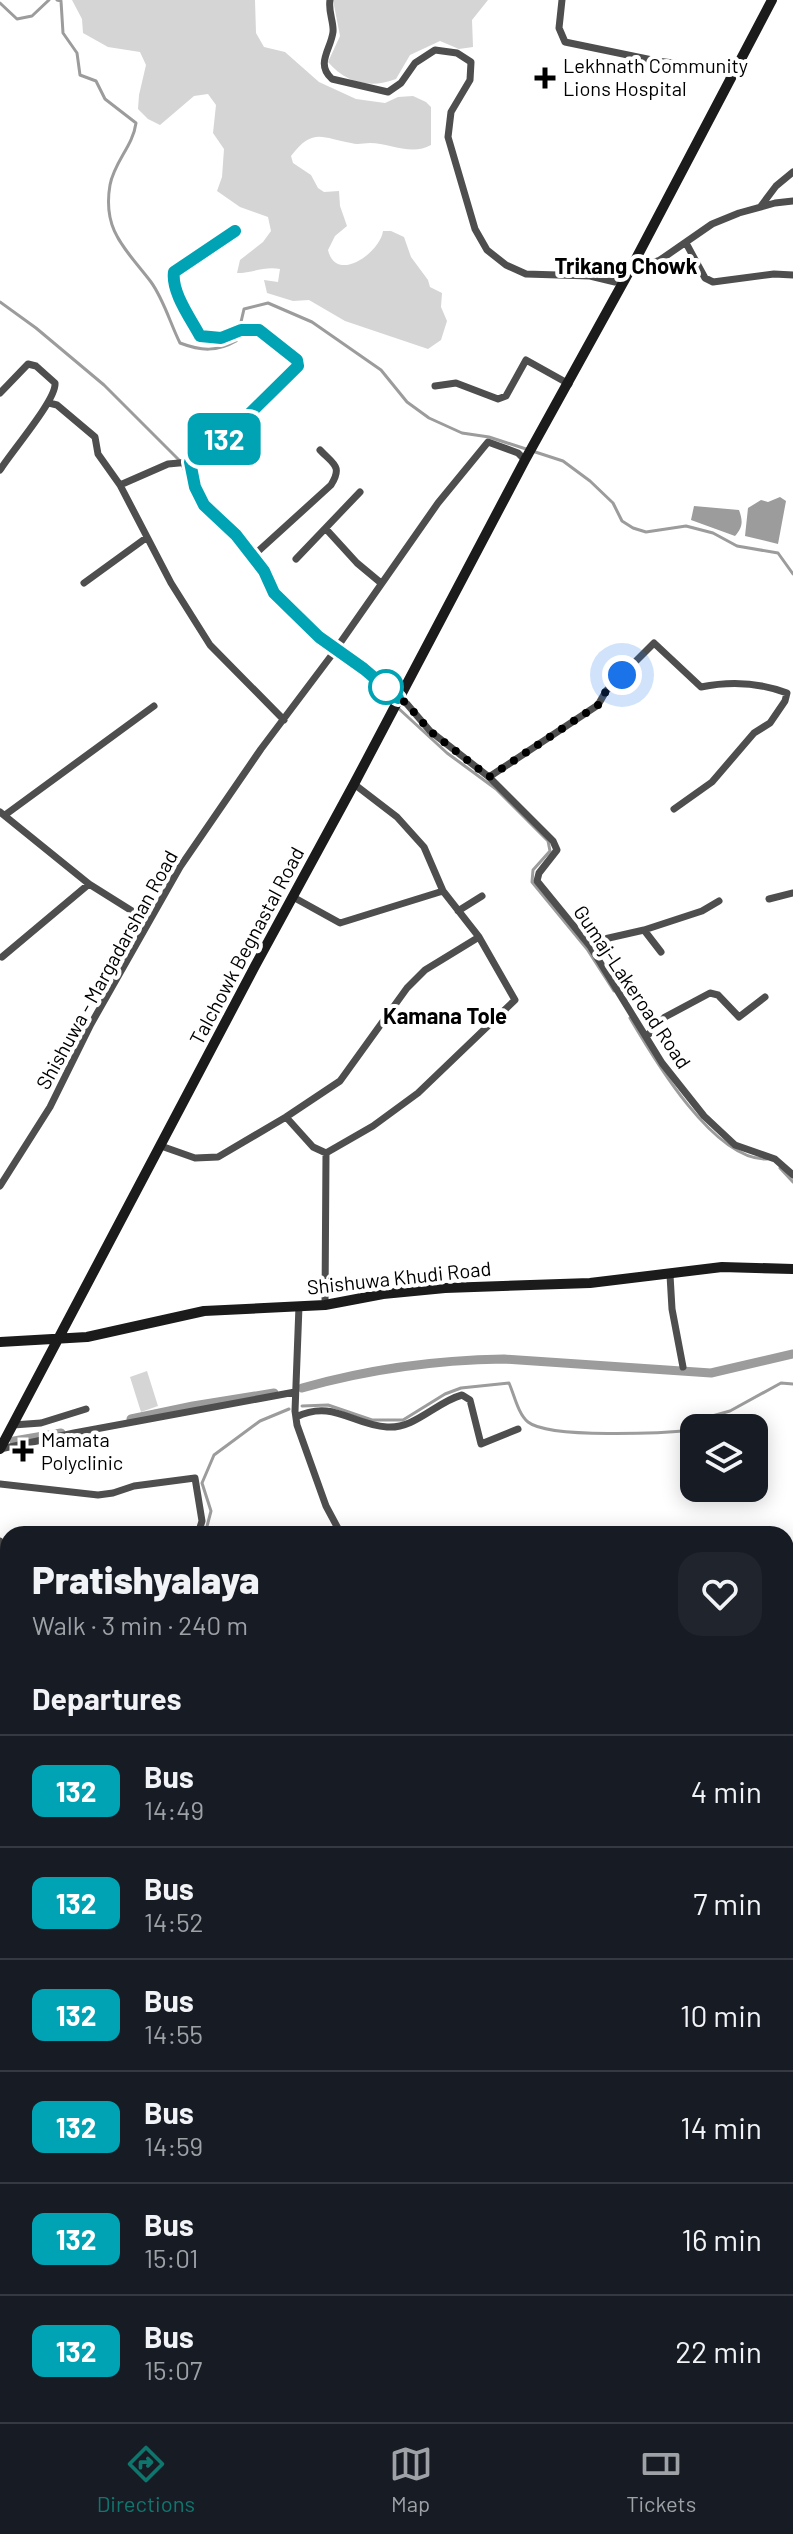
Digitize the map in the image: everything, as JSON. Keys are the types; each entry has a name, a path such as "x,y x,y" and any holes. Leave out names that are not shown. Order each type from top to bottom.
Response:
{"main road":[{"path":"569,384 772,0"},
{"name":"Talchowk Begnastal Road","path":"1,1446 532,446 569,384"},
{"name":"Shishuwa Khudi Road","path":"0,1342 87,1337 204,1311 325,1305 383,1294 445,1288 590,1283 722,1267 793,1269"}],"street":[{"path":"330,0 328,12 333,31 324,64 326,74 332,79 388,92 401,83 415,63 435,50 457,53 471,62 470,80 451,112 448,137 475,229 487,250 506,265 526,274 590,276 615,282 619,275 660,260 712,224 761,206 793,201"},
{"path":"562,0 559,28 565,42 657,61 705,67 733,76"},
{"path":"761,206 776,186 793,172"},
{"path":"120,485 184,462 224,439 298,366 297,360 259,330 241,330 221,338 200,336 188,313 173,279 174,272 235,231"},
{"path":"686,243 705,278 713,282 774,274 793,275"},
{"path":"435,386 462,384 498,399 506,396 526,360 569,384"},
{"path":"0,393 28,364 36,366 55,383 56,390 0,470"},
{"path":"49,403 57,405 95,437 98,454 120,485 146,538 210,645 284,720"},
{"name":"Shishuwa - Margadarshan Road","path":"0,1186 50,1107 91,1024 180,867 438,503 488,442 518,453 525,460"},
{"path":"253,556 331,485 337,468 320,450"},
{"name":"Gumaj-Lakeroad Road","path":"184,462 204,505 253,556 274,593 334,653 364,669 407,704 430,731 489,777 556,845 555,854 539,873 537,881 590,946 679,1085 728,1140 749,1151 766,1154 793,1175"},
{"path":"296,559 360,492"},
{"path":"326,529 357,563 381,583"},
{"path":"84,583 146,538"},
{"path":"489,777 598,705 606,691 654,643 701,687 725,682 752,684 787,693 770,723 754,733 712,782 674,809"},
{"path":"148,921 89,884 2,813 154,706"},
{"path":"326,1153 373,1126 418,1093 515,1000 479,937 443,891 424,847 397,817 354,784"},
{"path":"2,957 89,884"},
{"path":"293,897 340,923 443,891"},
{"path":"769,899 793,893"},
{"path":"458,911 482,896"},
{"path":"590,946 600,940 644,930 702,911 719,901"},
{"path":"644,930 661,952"},
{"path":"161,1146 195,1158 218,1157 286,1117 340,1081 407,988 425,970 479,937"},
{"path":"646,1037 665,1017 710,993 718,995 739,1017 765,997"},
{"path":"286,1117 313,1147 326,1153"},
{"path":"325,1305 326,1153"},
{"path":"670,1275 672,1309 683,1367"},
{"path":"299,1306 296,1417 326,1506 337,1526"},
{"path":"1,1446 295,1392"},
{"path":"296,1417 323,1409 362,1423 391,1428 413,1421 462,1395 470,1400 481,1444 518,1429"},
{"path":"13,1425 41,1423 86,1409"},
{"path":"0,1484 98,1495 134,1486 195,1478 200,1526"}],"shaded area":[{"path":"72,0 255,0 256,33 264,47 285,52 319,82 356,99 385,103 398,97 413,96 426,102 431,107 431,145 424,148 356,144 318,137 306,141 291,156 293,163 311,175 318,188 324,192 339,191 347,226 335,236 328,250 333,260 348,265 357,262 374,248 383,231 404,237 411,257 430,287 442,293 441,307 447,321 441,340 428,349 345,321 309,300 293,301 267,293 264,280 278,282 280,269 237,273 240,260 263,242 271,231 268,217 240,207 217,191 222,177 224,149 213,133 216,105 208,94 194,96 160,125 148,119 138,109 146,65 140,52 108,47 83,33 82,19"},
{"path":"333,0 488,0 472,20 473,47 459,49 440,41 410,55 396,79 368,84 343,75 328,62 340,36"},
{"path":"780,497 786,501 778,544 745,536 748,508 761,500 768,502"},
{"path":"694,506 739,510 742,521 740,530 735,536 691,520"},
{"path":"147,1371 158,1406 141,1412 130,1377"}],"waterway":[{"path":"0,3 17,19 32,16 49,0"},
{"path":"57,0 61,1 63,33 77,53 80,75 96,81 105,99 136,123 110,185 110,215 118,238 156,289 180,343 209,349 236,341"},
{"path":"0,302 104,385 181,462 199,506 232,536 244,556 259,571 272,599 282,607"},
{"path":"241,322 244,309 268,303 312,322 381,370 407,402 429,418 462,433 489,437 563,461 613,503 622,521 633,528 646,532 686,526 713,533 737,546 778,553 793,574"},
{"path":"291,615 391,701"},
{"path":"397,707 447,753 496,789 548,841 550,851 533,870 532,882 587,949 614,991"},
{"path":"630,1018 670,1081 707,1126 727,1144 747,1155 767,1159"},
{"path":"780,1168 793,1182"},
{"path":"302,1388 377,1371 452,1361 504,1359 711,1373 793,1354"},
{"path":"302,1406 328,1405 372,1420 403,1420 445,1394 461,1388 509,1383 525,1418 540,1427 608,1434 680,1431"},
{"path":"719,1414 781,1383 793,1384"},
{"path":"131,1419 274,1393"},
{"path":"207,1526 211,1511 202,1483 214,1455 260,1421 289,1409"},
{"path":"14,1441 61,1433"}],"bus line":[{"name":"132","path":"235,231 174,272 173,279 188,313 200,336 221,338 241,330 259,330 297,360 298,366 224,439 190,462 195,487 204,505 227,525 253,556 279,599 319,637 398,698"}],"place":[{"name":"Lekhnath Community Lions Hospital","path":"545,78"},
{"name":"Mamata Polyclinic","path":"23,1451"}],"district":[{"name":"Trikang Chowk","path":"626,266"},
{"name":"Kamana Tole","path":"445,1016"}],"route":[{"path":"386,687 384,685 407,704 430,731 489,777 598,705 606,691 622,675"}]}
